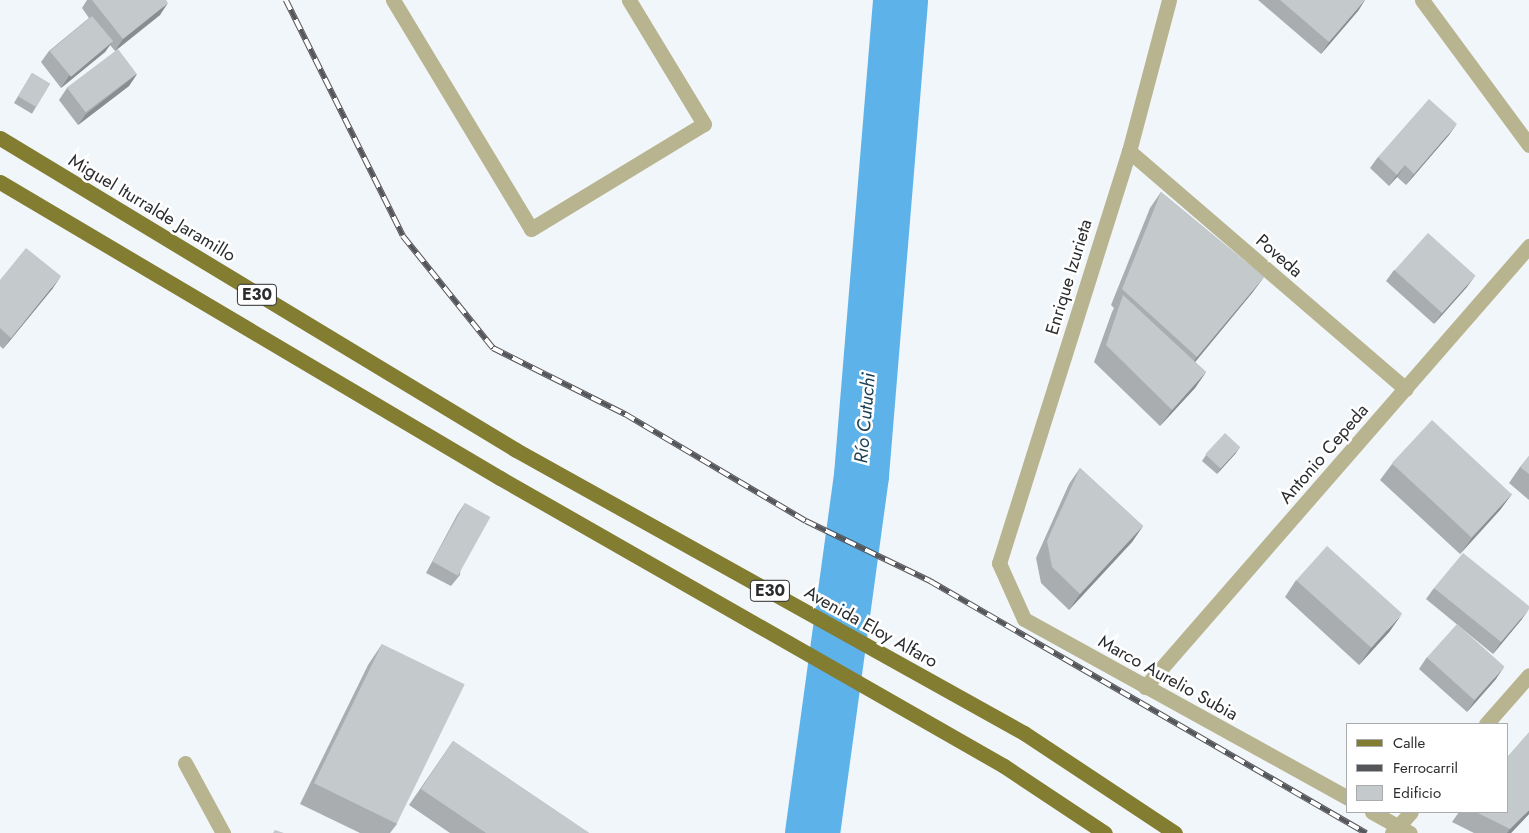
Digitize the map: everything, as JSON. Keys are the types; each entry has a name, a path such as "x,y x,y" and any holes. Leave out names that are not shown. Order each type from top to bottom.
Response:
{"main road":[{"name":"Miguel Iturralde Jaramillo","path":"0,138 516,450"},
{"name":"E30","path":"0,182 500,478 1004,766 1104,833"},
{"name":"Avenida Eloy Alfaro","path":"516,450 1024,734 1175,833"}],"street":[{"path":"393,0 531,229 704,124 629,0"},
{"name":"Enrique Izurieta","path":"999,563 1128,151 1169,0"},
{"path":"1422,0 1529,145"},
{"name":"Poveda","path":"1128,151 1406,389"},
{"name":"Antonio Cepeda","path":"1146,687 1529,246"},
{"name":"Marco Aurelio Subia","path":"999,563 1024,619 1346,797"},
{"path":"1487,723 1529,675"},
{"path":"186,763 223,833"},
{"path":"1373,813 1400,831 1410,813"}],"building":[{"path":"92,0 166,0 168,3 123,39"},
{"path":"1280,0 1365,0 1329,42"},
{"path":"92,16 113,41 71,77 50,51"},
{"path":"118,49 137,74 86,112 67,88"},
{"path":"32,73 50,84 36,107 18,96"},
{"path":"1429,99 1457,124 1414,174 1405,165 1397,175 1378,157"},
{"path":"1161,192 1264,277 1197,357 1122,289"},
{"path":"1428,233 1476,276 1442,313 1395,270"},
{"path":"26,248 61,276 11,338 0,328 0,280"},
{"path":"1123,295 1206,372 1172,410 1106,345"},
{"path":"1432,420 1512,494 1471,537 1392,463"},
{"path":"1225,433 1240,447 1221,469 1205,454"},
{"path":"1529,456 1529,474 1520,467"},
{"path":"1080,468 1143,526 1080,594 1052,567 1047,541"},
{"path":"465,503 490,517 458,576 433,562"},
{"path":"1327,546 1402,614 1371,648 1296,580"},
{"path":"1463,553 1529,606 1529,609 1501,642 1434,588"},
{"path":"1457,624 1505,667 1474,700 1427,657"},
{"path":"382,644 465,684 397,824 314,783"},
{"path":"1529,732 1529,810 1510,829 1478,813 1509,813 1509,755"},
{"path":"453,741 589,833 486,833 421,789"},
{"path":"275,830 284,833 273,833"}],"waterway":[{"name":"Río Cutuchi","path":"812,833 861,475 900,0"}],"railway":[{"path":"286,0 403,236 493,348 625,414 806,521 930,581 1366,833"}]}
